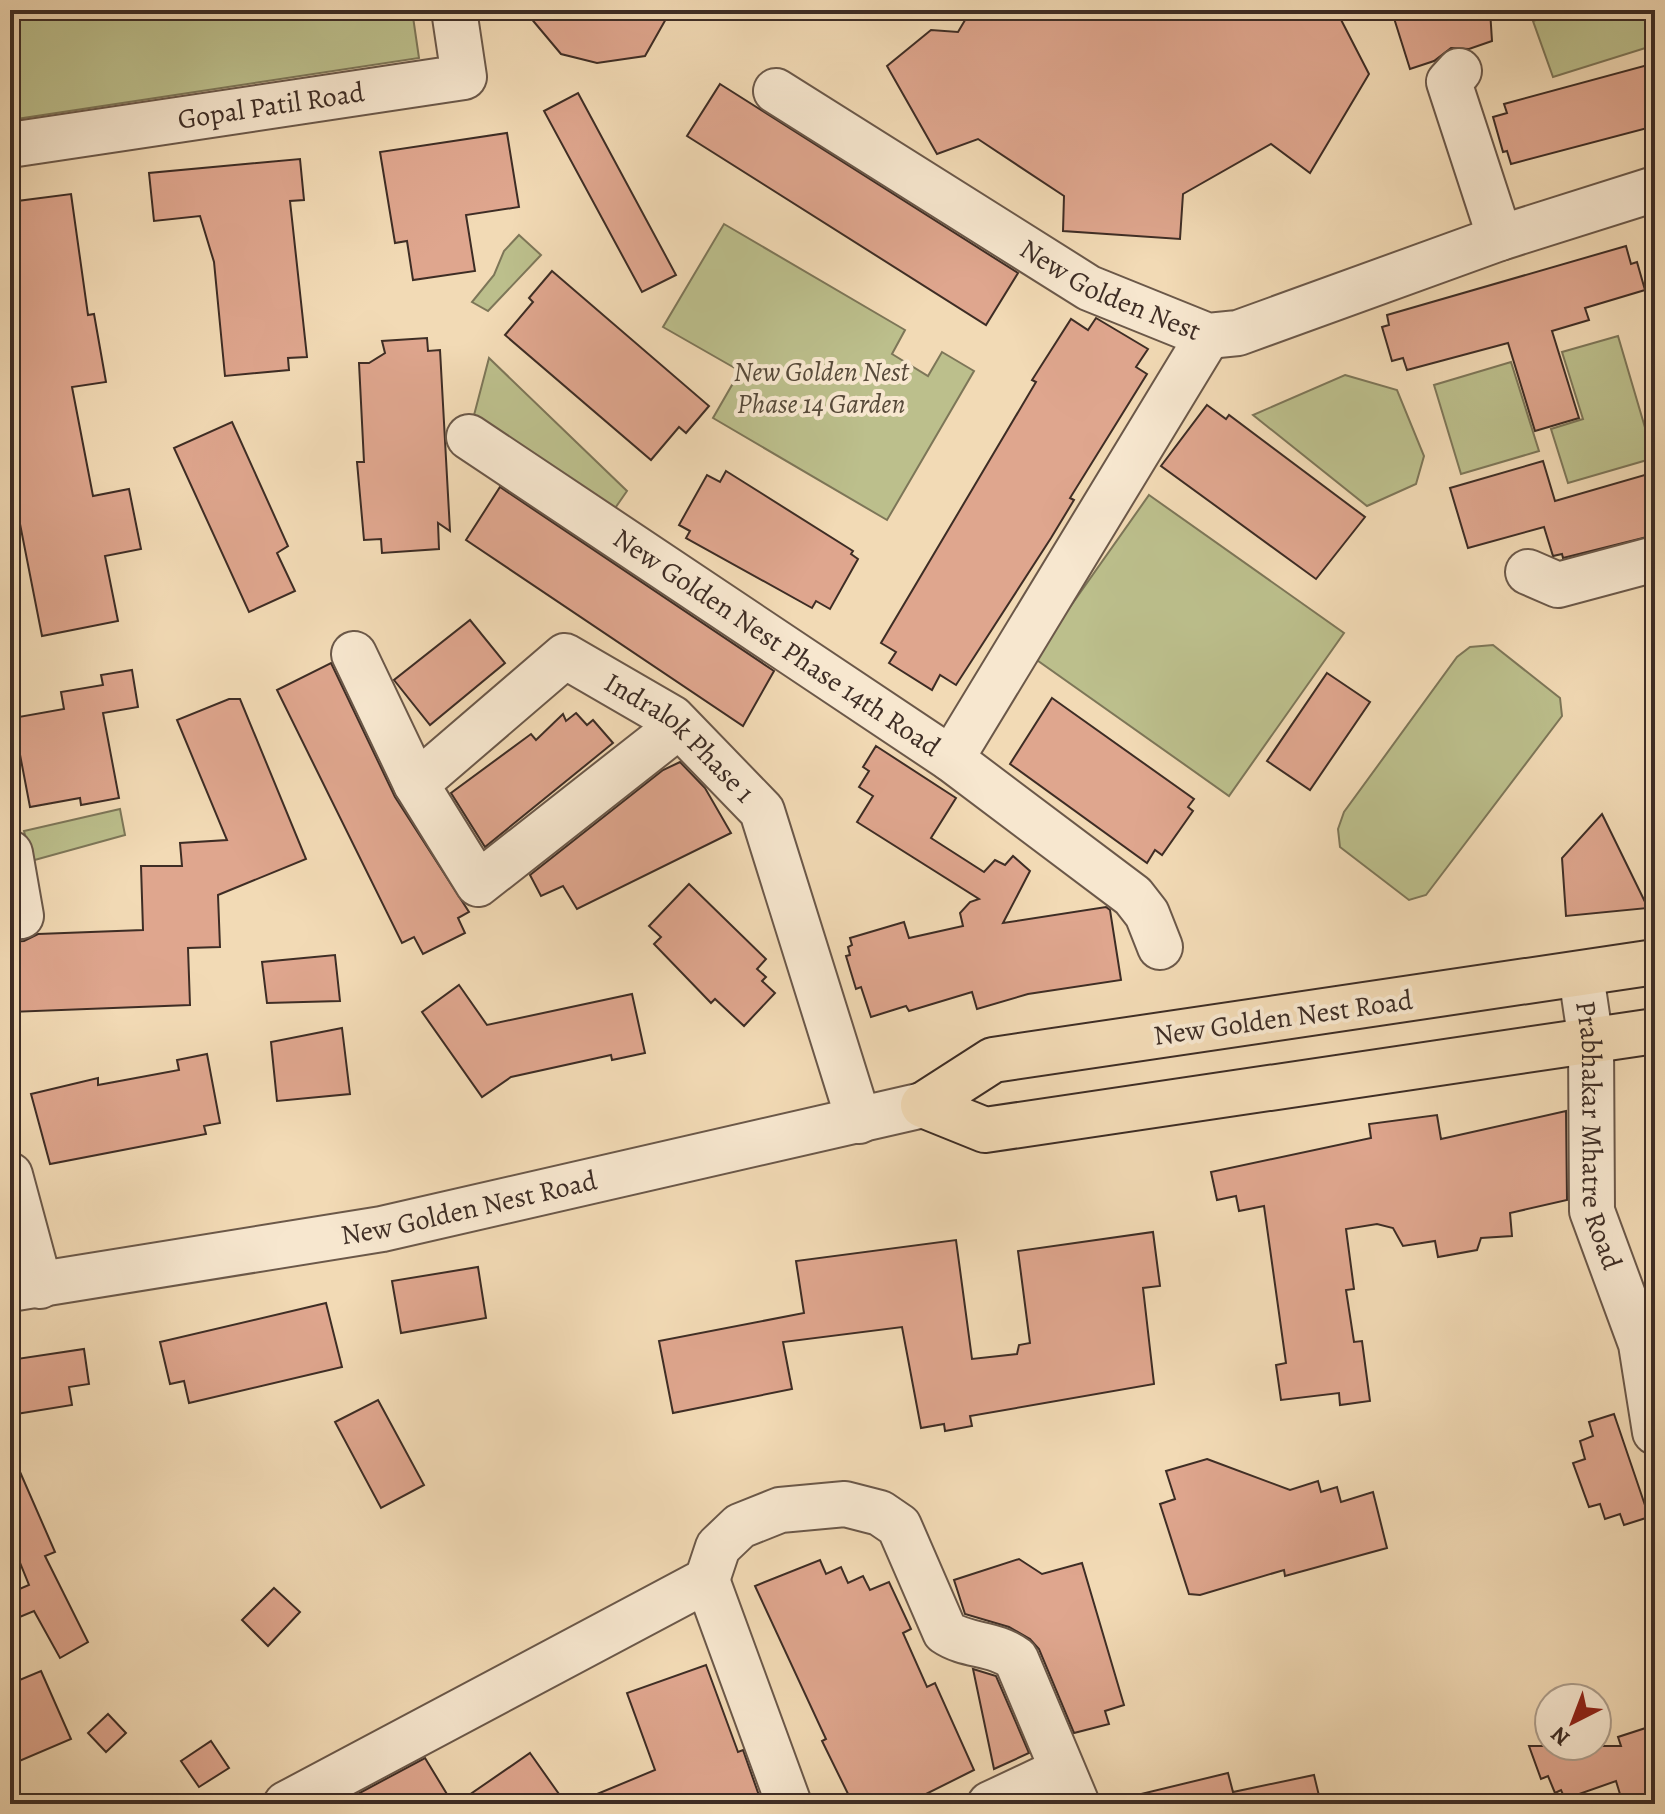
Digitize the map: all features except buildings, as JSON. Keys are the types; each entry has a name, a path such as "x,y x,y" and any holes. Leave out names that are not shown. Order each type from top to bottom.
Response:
{"main road":[{"name":"New Golden Nest Road","path":"923,1105 993,1060 1655,962"},
{"path":"923,1105 985,1130 1655,1031"}],"street":[{"name":"Gopal Patil Road","path":"10,145 464,77 454,10"},
{"path":"1459,71 1449,82 1500,238"},
{"name":"New Golden Nest","path":"776,91 1089,288 1208,336 1238,333 1500,238 1655,189"},
{"name":"New Golden Nest Phase 14th Road","path":"469,437 951,759 1208,336"},
{"path":"1528,572 1558,585 1655,559"},
{"path":"354,654 416,784 478,884 679,726"},
{"name":"Indralok Phase 1","path":"416,784 565,656 672,718 762,811 859,1121"},
{"path":"951,759 1133,896 1147,914 1160,947"},
{"path":"10,853 21,916 10,917"},
{"name":"Prabhakar Mhatre Road","path":"1581,975 1591,1042 1592,1211 1641,1344 1655,1432"},
{"name":"New Golden Nest Road","path":"25,1287 382,1229 923,1105"},
{"path":"10,1175 25,1287"},
{"path":"789,1804 707,1580 718,1547 740,1526 780,1510 845,1504 880,1513 899,1526 945,1632 956,1640 1003,1649 1016,1659 1070,1787 990,1804"},
{"path":"286,1804 707,1580"}],"green space":[{"path":"10,10 412,10 419,58 10,120"},
{"path":"1564,10 1655,10 1655,45 1553,77 1533,21"},
{"name":"New Golden Nest Phase 14 Garden","path":"724,224 905,330 892,354 928,376 942,352 974,371 887,520 713,418 740,371 663,327"},
{"path":"519,235 541,255 488,311 472,302 494,275 504,251"},
{"path":"1618,336 1654,458 1568,483 1551,429 1583,419 1562,352"},
{"path":"489,358 627,491 611,514 473,419"},
{"path":"1511,362 1539,451 1461,474 1434,385"},
{"path":"1345,375 1397,390 1424,456 1416,484 1367,506 1253,415"},
{"path":"1149,495 1344,633 1229,796 1034,658"},
{"path":"1493,645 1560,698 1562,716 1426,895 1409,900 1340,847 1338,829 1344,812 1457,657 1470,647"},
{"path":"120,809 125,835 31,861 24,831"}]}
